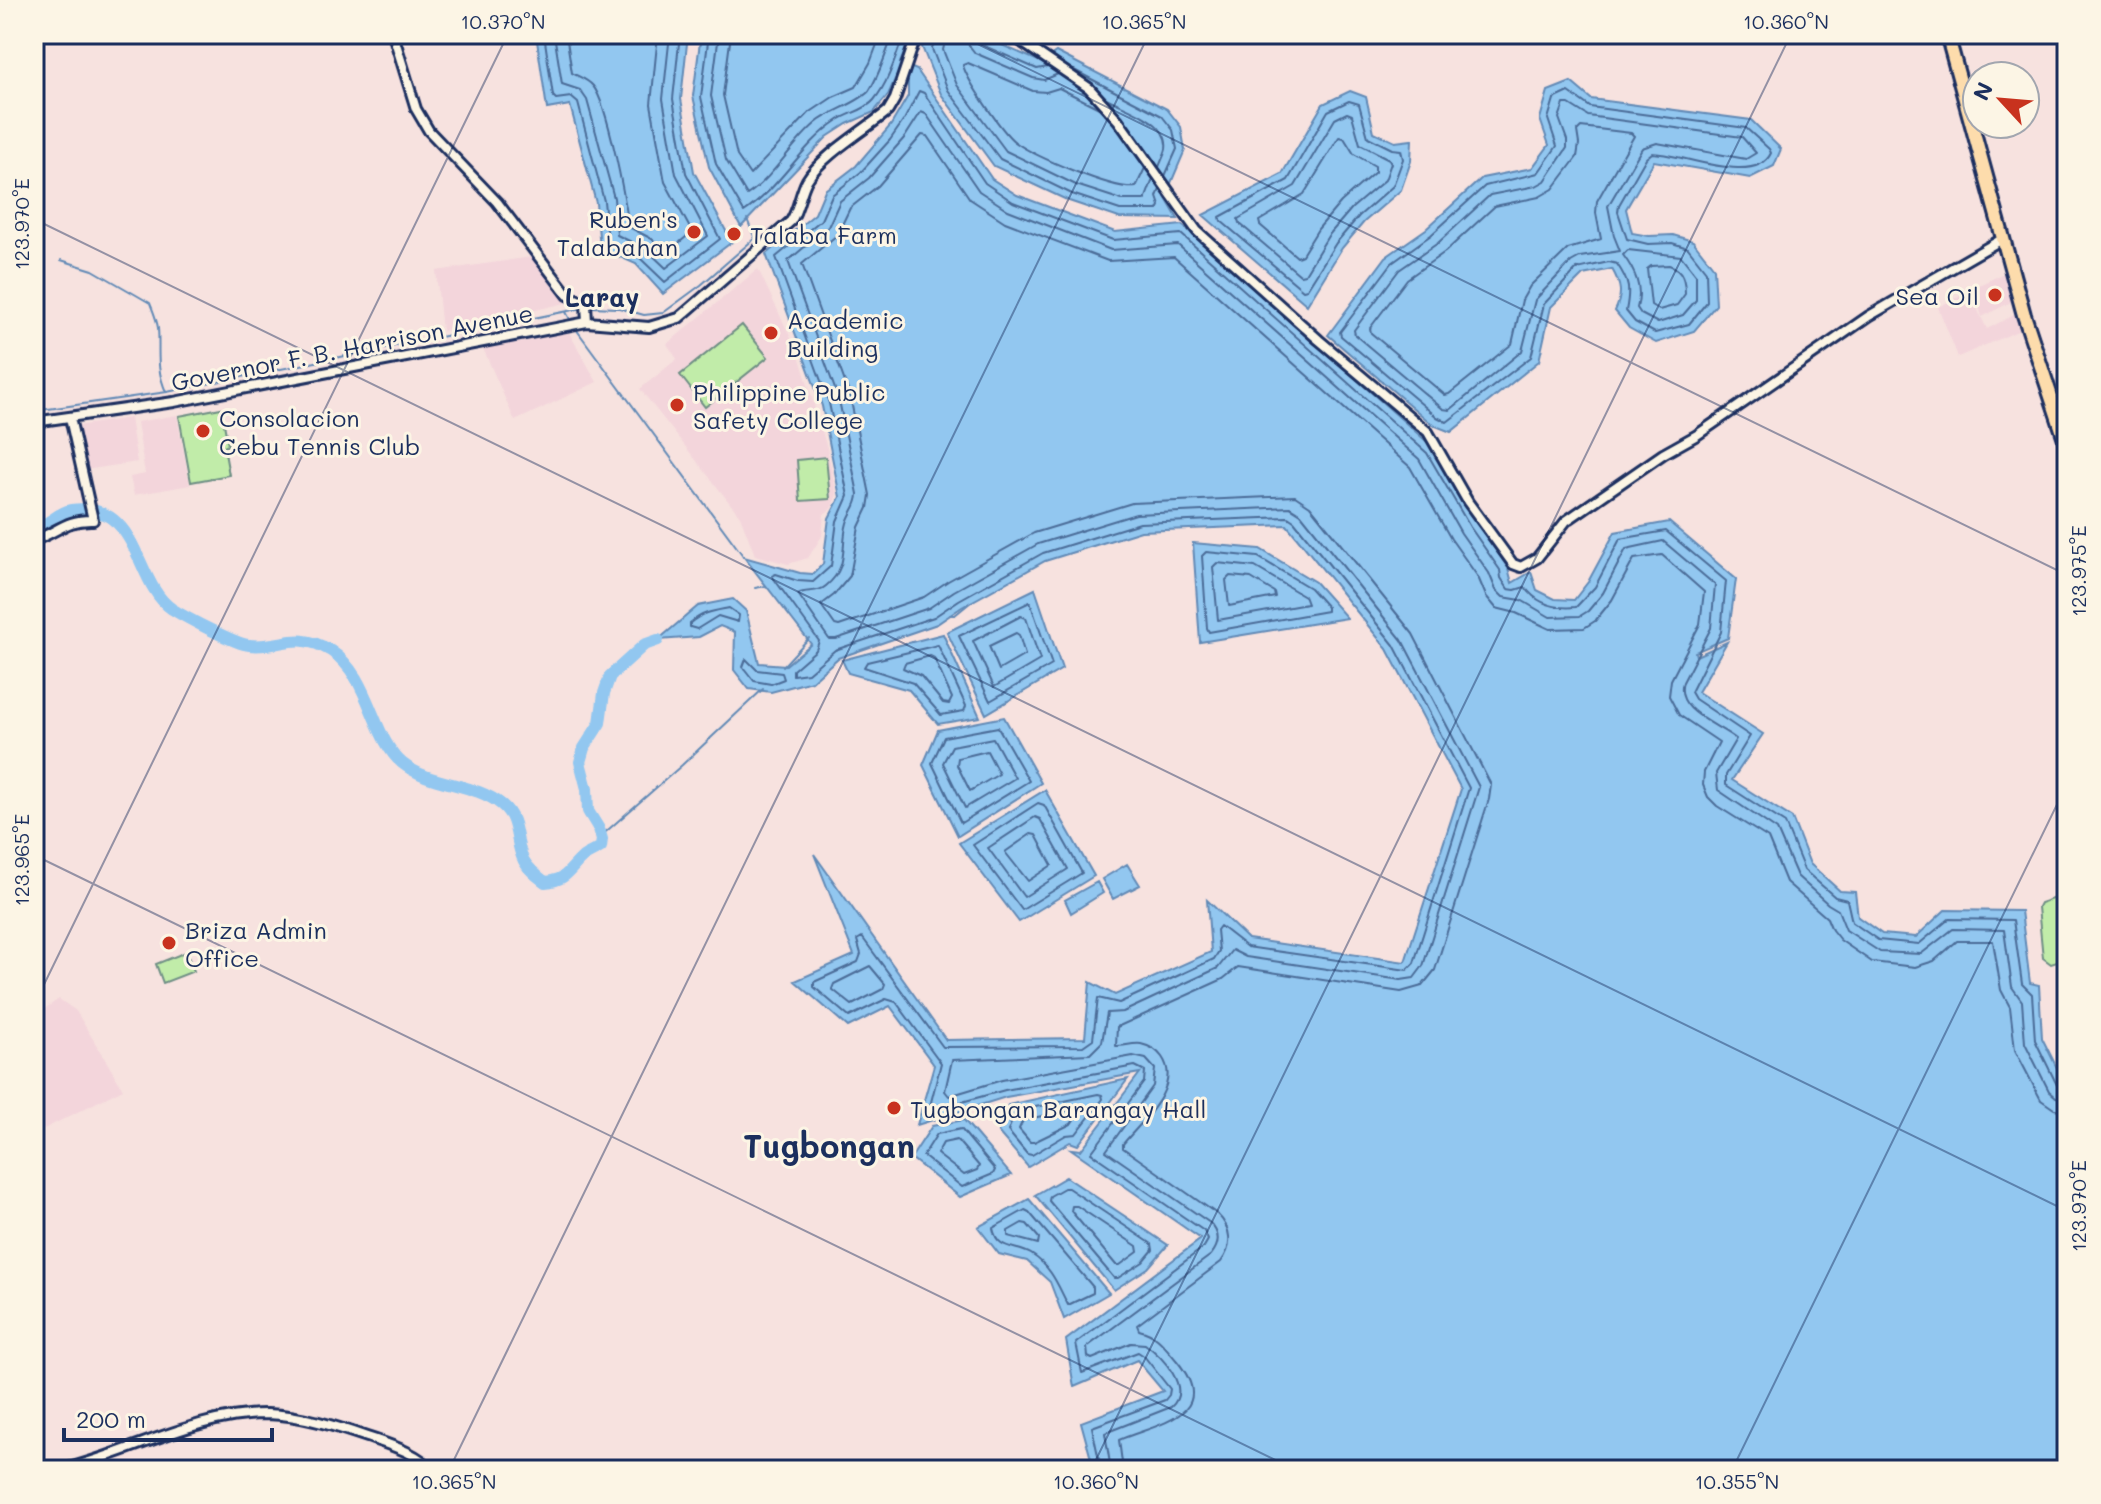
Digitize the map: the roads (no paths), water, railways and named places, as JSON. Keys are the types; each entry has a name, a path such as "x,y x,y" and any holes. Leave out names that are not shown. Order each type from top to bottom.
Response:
{"highway":[{"path":"1947,34 2024,315 2067,445"}],"street":[{"path":"393,34 416,109 429,131 497,202 568,295 587,313"},
{"name":"Governor F. B. Harrison Avenue","path":"34,422 186,399 587,313 649,327 679,318 791,221 801,201 805,183 816,168 888,111 917,34"},
{"path":"1010,34 1089,88 1118,120 1197,231 1428,432 1468,502 1513,564 1526,566 1545,550 1563,524 1581,510 1663,454 1697,435 1869,316 2004,238"},
{"path":"34,540 61,525 82,520 91,514 70,418"},
{"path":"61,1470 90,1464 191,1427 217,1420 266,1414 332,1425 426,1462 431,1470"}],"water":[{"path":"536,34 688,34 681,99 694,172 732,242 663,294 636,264 600,248 596,203 570,105 547,109"},
{"path":"701,34 912,34 900,63 917,70 992,179 1017,195 1115,232 1182,225 1434,448 1477,523 1508,568 1512,583 1531,572 1537,590 1555,599 1574,600 1588,582 1615,532 1669,522 1736,579 1728,638 1695,652 1696,656 1727,642 1698,692 1763,734 1732,780 1792,818 1810,864 1840,891 1855,892 1858,917 1882,934 1916,937 1945,910 2021,911 2030,983 2039,985 2042,1038 2067,1088 2067,1470 1094,1470 1081,1422 1163,1391 1137,1360 1074,1387 1066,1340 1201,1239 1071,1149 1081,1150 1140,1073 1006,1097 917,1125 934,1065 890,1006 848,1027 795,981 854,955 814,854 946,1040 1085,1038 1090,982 1115,995 1211,952 1207,900 1248,939 1405,962 1461,789 1387,649 1287,525 1141,531 1045,561 937,624 838,658 812,681 771,692 749,689 734,670 735,632 720,626 699,637 658,640 698,606 733,599 746,611 759,663 786,665 811,644 744,557 813,574 823,564 829,518 840,497 822,406 766,254 815,214 825,190 856,166 891,125 908,96 908,80 896,77 888,95 874,112 827,137 741,227 709,167 693,96"},
{"path":"931,34 976,34 1041,62 1056,52 1167,109 1181,127 1185,150 1165,197 1178,219 1119,218 1069,201 994,166 941,94 922,47"},
{"path":"1571,82 1591,99 1751,120 1781,149 1774,166 1750,178 1654,161 1626,209 1632,233 1673,235 1693,241 1714,268 1716,305 1694,331 1656,343 1629,328 1615,311 1620,290 1612,269 1583,275 1551,307 1539,361 1451,432 1433,425 1328,335 1386,257 1426,229 1482,178 1532,168 1549,145 1540,119 1548,91"},
{"path":"1350,91 1366,97 1374,132 1395,142 1412,140 1411,161 1401,190 1364,222 1342,248 1307,305 1203,215 1282,174 1323,104"},
{"path":"1193,543 1260,549 1315,582 1347,618 1200,642"},
{"path":"1035,589 1062,669 986,714 947,632"},
{"path":"943,634 980,717 938,724 909,690 848,673 842,660"},
{"path":"1004,717 1041,783 958,836 923,765 938,730"},
{"path":"1045,790 1094,876 1019,922 959,843"},
{"path":"1127,864 1140,885 1113,899 1102,879"},
{"path":"1097,882 1103,893 1071,913 1065,900"},
{"path":"1128,1079 1078,1145 1070,1142 1028,1167 998,1132 1008,1105"},
{"path":"964,1120 1011,1175 960,1197 911,1158 932,1126"},
{"path":"1066,1177 1168,1245 1148,1268 1114,1290 1035,1195"},
{"path":"1029,1199 1109,1293 1064,1319 1050,1282 1027,1261 999,1254 978,1227"}],"waterway":[{"path":"747,219 757,244"},
{"path":"589,307 619,308 644,315 663,313 755,238"},
{"path":"34,245 44,252"},
{"path":"61,260 93,270 150,303 157,325 159,367 166,392"},
{"path":"34,411 167,392 583,308"},
{"path":"566,312 571,321"},
{"path":"576,329 744,557"},
{"path":"34,528 66,511 94,510 111,518 123,530 159,597 172,609 210,630 249,645 298,640 331,651 354,676 384,738 402,763 426,776 478,792 502,805 512,817 524,861 545,882 563,877 583,857 601,847 599,829 588,811 587,789 580,762 584,748 600,723 610,676 644,645 658,640"},
{"path":"755,588 766,586"},
{"path":"950,615 955,615 971,602"},
{"path":"783,666 809,638"},
{"path":"601,836 763,689"}],"place":[{"name":"Ruben's Talabahan","path":"694,232"},
{"name":"Talaba Farm","path":"734,234"},
{"name":"Sea Oil","path":"1995,295"},
{"name":"Academic Building","path":"771,333"},
{"name":"Philippine Public Safety College","path":"677,405"},
{"name":"Consolacion Cebu Tennis Club","path":"203,431"},
{"name":"Briza Admin Office","path":"169,943"},
{"name":"Tugbongan Barangay Hall","path":"894,1108"}],"district":[{"name":"Laray","path":"602,297"},
{"name":"Tugbongan","path":"829,1145"}]}
